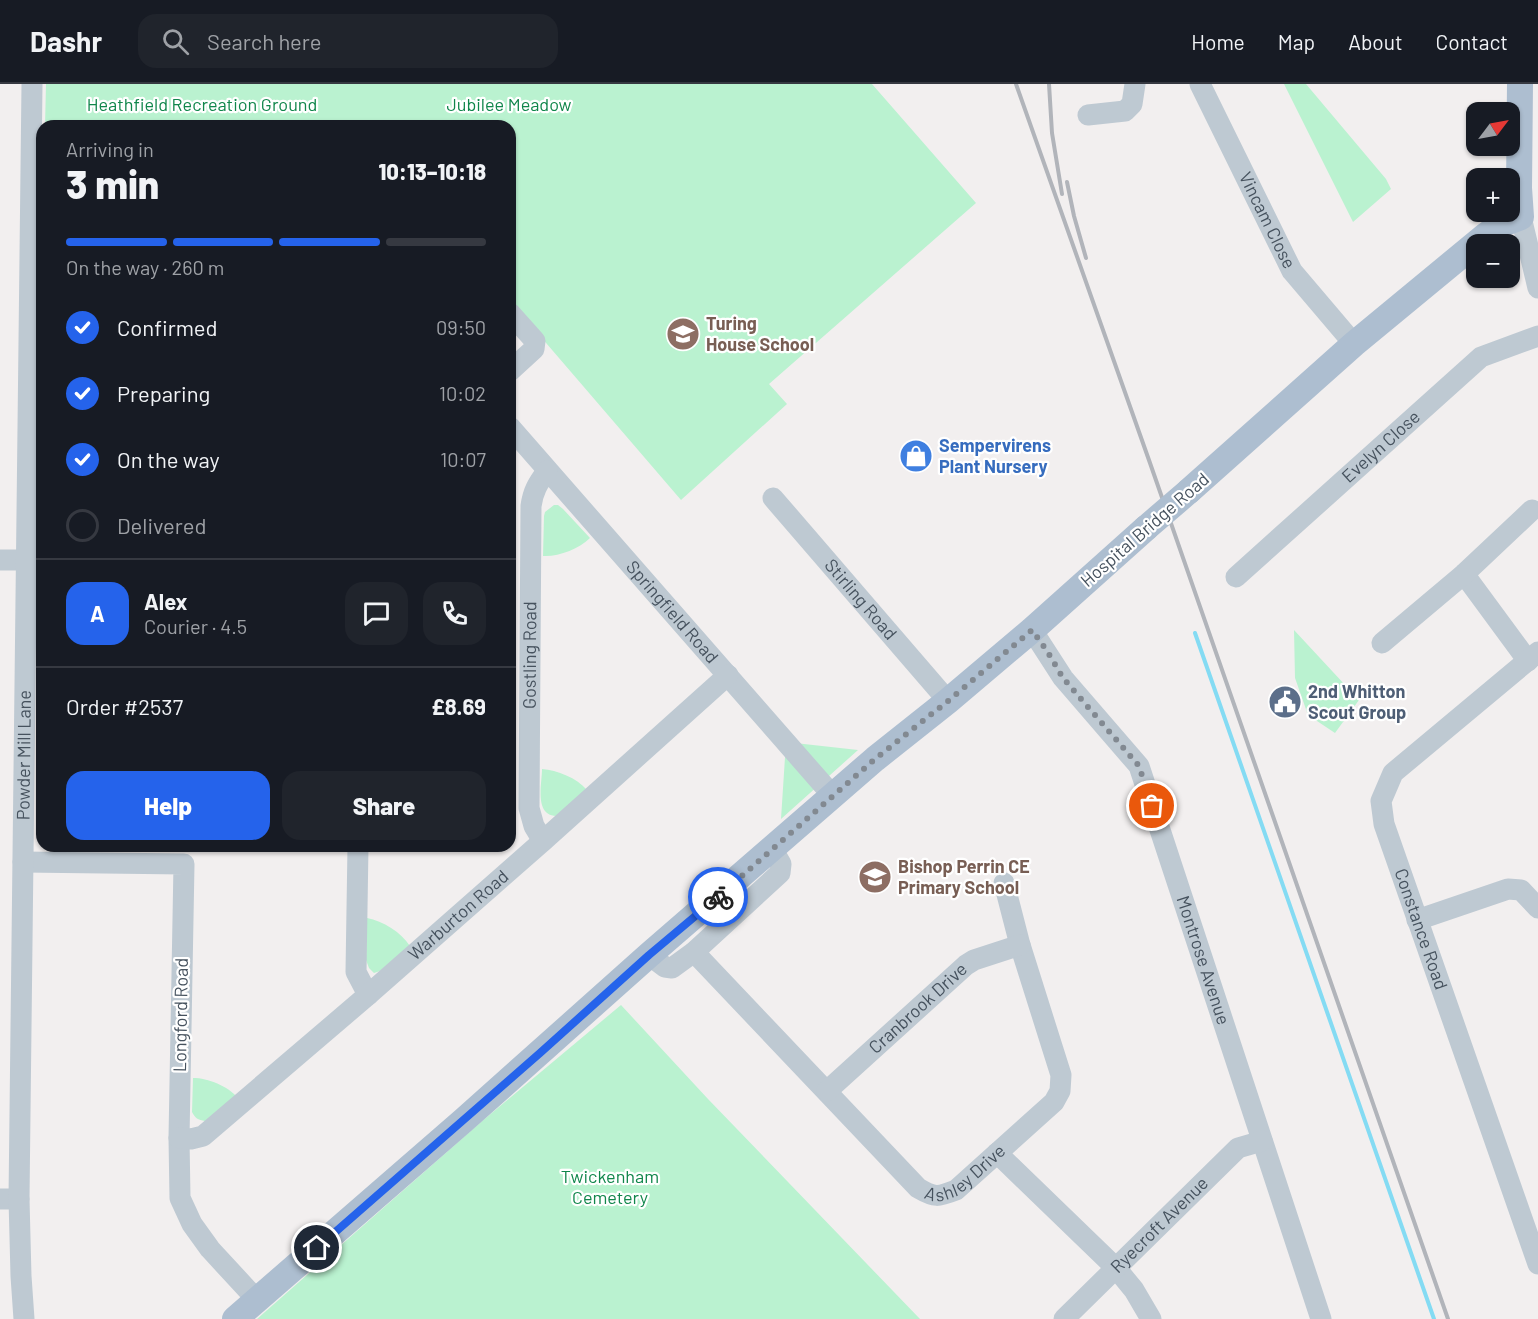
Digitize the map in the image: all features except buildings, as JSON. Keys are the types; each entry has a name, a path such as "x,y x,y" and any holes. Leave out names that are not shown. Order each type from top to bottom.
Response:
{"main road":[{"path":"1520,84 1521,217"},
{"name":"Hospital Bridge Road","path":"235,1319 875,759 1032,630 1354,344 1486,235 1500,225 1521,217"}],"street":[{"name":"Powder Mill Lane","path":"24,1319 21,1276 10,1199 23,862 32,84"},
{"path":"1088,116 1125,111 1132,104 1135,84"},
{"name":"Vincam Close","path":"1200,84 1292,271 1354,344"},
{"path":"1521,217 1538,288"},
{"path":"516,320 535,341 534,349 516,366"},
{"name":"Evelyn Close","path":"1236,577 1481,357 1538,336"},
{"name":"Springfield Road","path":"516,435 833,796"},
{"name":"Gostling Road","path":"543,841 534,826 529,808 531,506 533,492 547,471"},
{"name":"Stirling Road","path":"773,498 948,701"},
{"path":"1382,643 1464,574 1532,510"},
{"path":"0,560 26,560"},
{"path":"1464,574 1533,657"},
{"name":"Montrose Avenue","path":"1032,630 1063,678 1139,766 1321,1319"},
{"name":"Constance Road","path":"1533,657 1393,773 1381,801 1384,824 1538,1264"},
{"name":"Warburton Road","path":"179,1138 191,1139 203,1136 368,995 728,675"},
{"path":"649,955 665,967 672,968 694,952 780,873 781,864 773,850"},
{"path":"358,852 356,972 368,995"},
{"name":"Longford Road","path":"23,862 184,864 180,1198 192,1224 210,1249 257,1300"},
{"name":"Ashley Drive","path":"694,952 918,1188 929,1195 942,1196 956,1190 1054,1102 1060,1091 1061,1075 1020,945 1004,883"},
{"path":"1417,920 1508,889 1521,890 1538,909"},
{"name":"Cranbrook Drive","path":"827,1091 966,965 1020,945"},
{"name":"Ryecroft Avenue","path":"1064,1319 1238,1148 1262,1141"},
{"path":"997,1153 1116,1268 1134,1290 1151,1319"}],"green space":[{"name":"Turing House School","path":"46,84 872,84 976,203 769,384 787,404 681,500 516,308 516,120 45,120"},
{"path":"1284,84 1306,84 1386,179 1391,189 1353,222"},
{"path":"554,505 563,509 590,538 568,552 543,556 544,516 545,512"},
{"path":"1294,630 1359,700 1335,733 1308,715 1295,678"},
{"path":"786,742 858,750 781,819"},
{"path":"542,769 566,775 587,790 556,816 549,814 542,805"},
{"path":"367,918 391,928 410,946 380,971 374,973 366,960"},
{"name":"Twickenham Cemetery","path":"621,1005 708,1099 920,1319 257,1319 481,1122"},
{"path":"193,1078 217,1083 238,1098 205,1121 199,1119 192,1112"}],"waterway":[{"path":"1195,633 1434,1319"}],"railway":[{"path":"1016,84 1448,1319"},
{"path":"1049,84 1052,133 1062,194"},
{"path":"1067,182 1086,258"}],"way so far":[{"path":"718,897 875,759 1032,630 1063,678 1139,766 1152,806"}],"place":[{"name":"Turing House School","path":"683,334"},
{"name":"Sempervirens Plant Nursery","path":"916,456"},
{"name":"2nd Whitton Scout Group","path":"1285,702"},
{"name":"Bishop Perrin CE Primary School","path":"875,877"}],"route":[{"path":"317,1248 649,955 718,897"}],"park label":[{"name":"Heathfield Recreation Ground","path":"202,105"},
{"name":"Jubilee Meadow","path":"509,105"}]}
